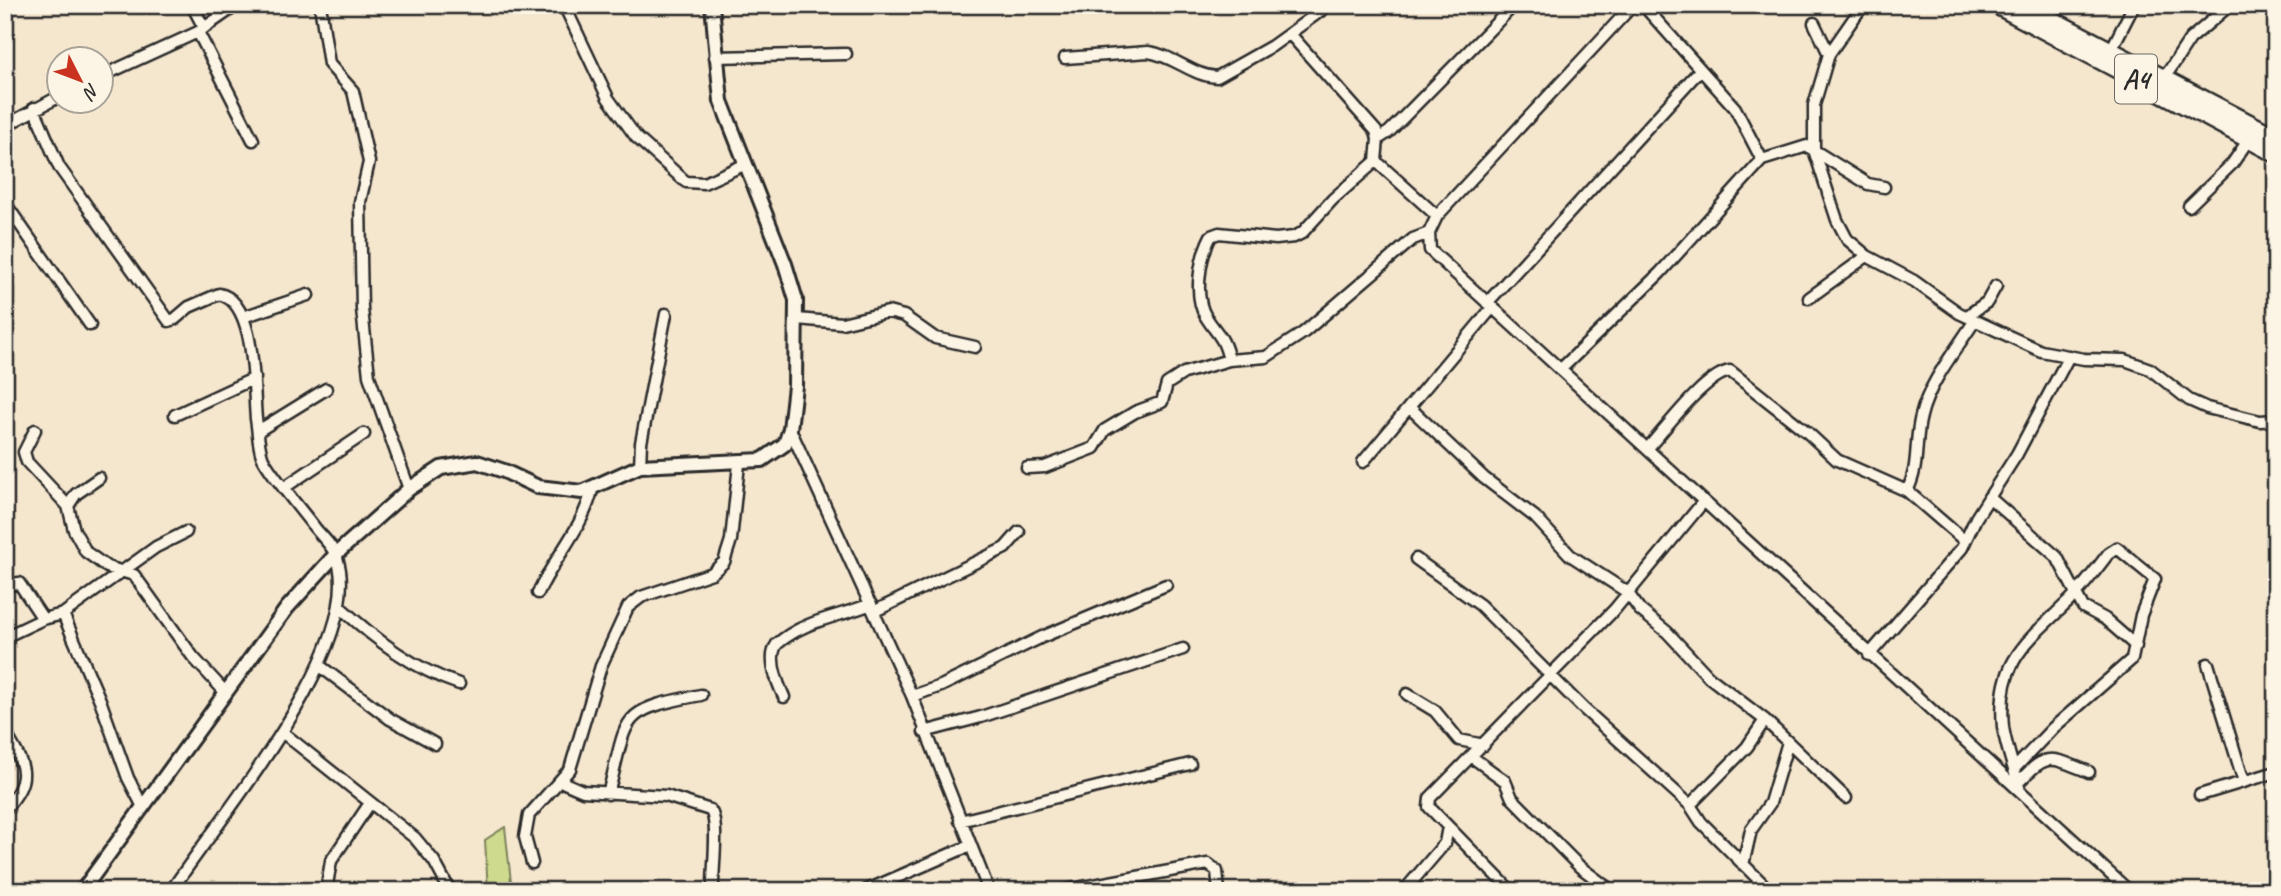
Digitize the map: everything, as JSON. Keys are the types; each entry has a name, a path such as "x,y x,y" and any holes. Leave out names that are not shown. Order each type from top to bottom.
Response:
{"highway":[{"name":"A4","path":"1996,5 2276,154"},
{"name":"A4","path":"2024,5 2276,137"}],"street":[{"path":"192,5 253,140"},
{"path":"116,69 201,30 237,5"},
{"path":"320,5 329,64 353,91 369,162 360,202 362,309 369,376 409,489"},
{"path":"564,5 614,107 636,137 686,182 704,183 746,164"},
{"path":"82,891 287,608 337,554 409,489 441,468 469,462 504,471 538,487 554,491 592,490 640,466 739,464 762,460 785,443 790,429 796,300 785,264 721,101 712,5"},
{"path":"1065,58 1161,53 1208,77 1217,77 1290,34 1329,5"},
{"path":"1378,139 1389,132 1514,5"},
{"path":"1633,5 1437,216 1429,233 1430,250 1648,448 1869,655 2019,787 2129,891"},
{"path":"1643,5 1735,108 1762,160"},
{"path":"1863,5 1829,54 1814,105 1814,150 1837,220 1847,239 1867,256 1914,281 1941,302 2041,351 2124,360 2150,369 2189,400 2207,408 2260,421 2276,420"},
{"path":"2111,50 2134,5"},
{"path":"2163,80 2190,39 2230,5"},
{"path":"1814,23 1829,54"},
{"path":"1228,360 1224,340 1206,316 1200,299 1200,276 1211,236 1219,233 1276,239 1294,237 1302,233 1376,161 1376,131 1290,34"},
{"path":"715,57 846,54"},
{"path":"1363,462 1489,305 1700,70"},
{"path":"5,126 46,102"},
{"path":"34,108 59,167 169,321 189,307 219,294 231,299 243,317 255,378 262,456 337,554 342,580 341,608 320,666 282,732 171,891"},
{"path":"2189,206 2232,164 2249,139"},
{"path":"1561,369 1660,273 1762,160 1807,146 1868,184 1884,187"},
{"path":"1376,161 1437,216"},
{"path":"5,202 90,325"},
{"path":"1027,468 1045,467 1094,448 1105,430 1126,420 1135,412 1164,400 1164,389 1175,378 1228,360 1266,357 1303,334 1412,239 1429,233"},
{"path":"1809,298 1867,256"},
{"path":"1907,491 1917,465 1920,416 1926,401 1971,318 1987,302 1996,286"},
{"path":"243,317 308,295"},
{"path":"797,319 842,323 888,312 904,316 935,338 975,347"},
{"path":"640,466 640,443 666,314"},
{"path":"1869,655 1958,554 1989,497 2017,454 2069,356"},
{"path":"1648,448 1709,382 1721,373 1730,372 1807,432 1837,460 1907,491 1965,541"},
{"path":"175,415 255,378"},
{"path":"258,431 326,389"},
{"path":"1409,407 1484,478 1543,525 1570,555 1627,592 1640,610 1667,632 1709,677 1765,720 1846,798"},
{"path":"790,429 912,696 989,891"},
{"path":"35,430 24,452 27,462 68,506 74,530 86,552 99,564 122,570 141,583 193,657 226,693"},
{"path":"285,487 364,434"},
{"path":"531,863 525,837 529,815 561,781 574,761 601,666 628,607 641,597 712,573 724,562 731,540 739,464"},
{"path":"68,506 76,494 99,478"},
{"path":"538,593 558,554 582,521 592,490"},
{"path":"1989,497 2057,556 2083,607 2105,619 2136,646"},
{"path":"1511,891 1447,827 1429,802 1551,677 1704,501"},
{"path":"5,637 43,619 63,614 122,570 186,532"},
{"path":"784,697 774,663 773,649 777,644 823,618 873,608 1005,548 1018,532"},
{"path":"2014,769 2053,728 2132,659 2141,615 2154,583 2153,575 2117,548 2108,554 2077,592 2022,645 2010,663 2001,703 2004,731 2014,769 2019,787"},
{"path":"1416,559 1469,596 1551,677 1690,805 1701,822 1770,891"},
{"path":"5,585 19,583 43,619"},
{"path":"912,696 941,687 1042,637 1167,585"},
{"path":"341,608 375,638 428,674 459,684"},
{"path":"63,614 100,700 128,778 142,805"},
{"path":"924,732 981,717 1183,649"},
{"path":"2208,664 2244,782"},
{"path":"320,666 390,719 435,744"},
{"path":"1407,694 1435,711 1459,740 1484,746"},
{"path":"608,794 625,728 632,717 652,704 701,695"},
{"path":"1690,805 1747,747 1765,720"},
{"path":"5,732 25,770 23,788 5,809"},
{"path":"282,732 396,822 427,850 450,891"},
{"path":"1743,864 1748,839 1770,803 1788,742"},
{"path":"1472,757 1504,781 1512,798 1580,867 1612,891"},
{"path":"2019,787 2043,759 2053,758 2089,772"},
{"path":"960,821 1189,764"},
{"path":"2200,795 2276,772"},
{"path":"561,781 576,790 666,796 713,812 716,820 712,864 713,891"},
{"path":"326,891 331,861 370,803"},
{"path":"1404,891 1445,843 1447,827"},
{"path":"865,891 970,846"},
{"path":"1060,891 1208,864 1217,871 1219,891"}],"green space":[{"path":"505,827 512,891 488,891 485,840"}]}
